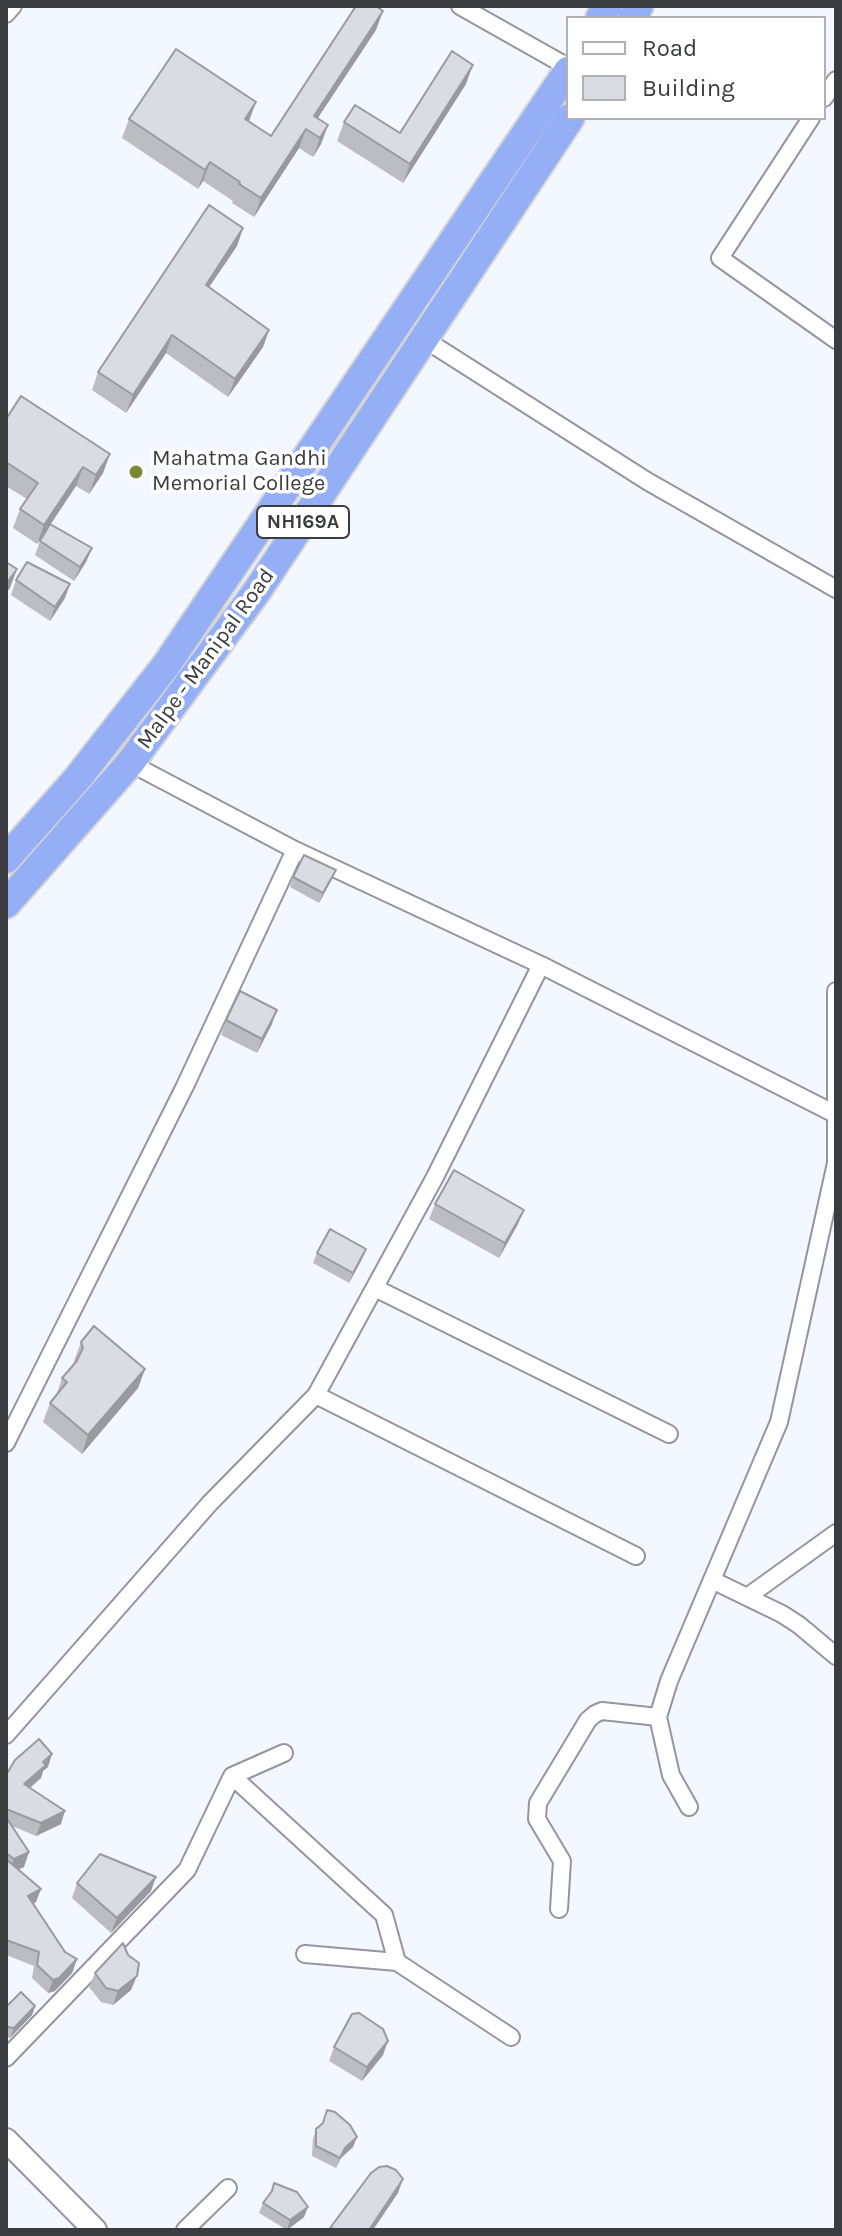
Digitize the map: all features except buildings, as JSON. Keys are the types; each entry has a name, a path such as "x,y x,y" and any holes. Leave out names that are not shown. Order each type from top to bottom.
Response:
{"highway":[{"name":"Malpe - Manipal Road","path":"6,859 77,779 167,664 566,72"},
{"name":"Malpe - Manipal Road","path":"6,904 130,763 257,591 569,120"}],"street":[{"path":"6,14 13,6"},
{"path":"460,6 566,68"},
{"path":"810,120 720,258 836,340"},
{"path":"424,339 647,481 836,589"},
{"path":"347,401 372,418"},
{"path":"130,763 295,850 541,965 835,1114"},
{"path":"6,1443 185,1086 295,850"},
{"path":"6,1735 210,1503 316,1395 435,1177 541,965"},
{"path":"689,1807 671,1775 658,1717 669,1681 779,1422 835,1180 836,991"},
{"path":"375,1288 669,1434"},
{"path":"316,1395 636,1556"},
{"path":"747,1597 836,1533"},
{"path":"712,1580 799,1625 836,1656"},
{"path":"559,1909 562,1861 537,1819 538,1803 588,1720 595,1714 602,1711 658,1717"},
{"path":"6,2058 187,1870 232,1776 284,1753"},
{"path":"232,1776 384,1915 397,1962"},
{"path":"305,1954 397,1962 511,2037"},
{"path":"6,2140 95,2230"},
{"path":"185,2230 228,2188"}],"place":[{"name":"Mahatma Gandhi Memorial College","path":"136,472"}]}
